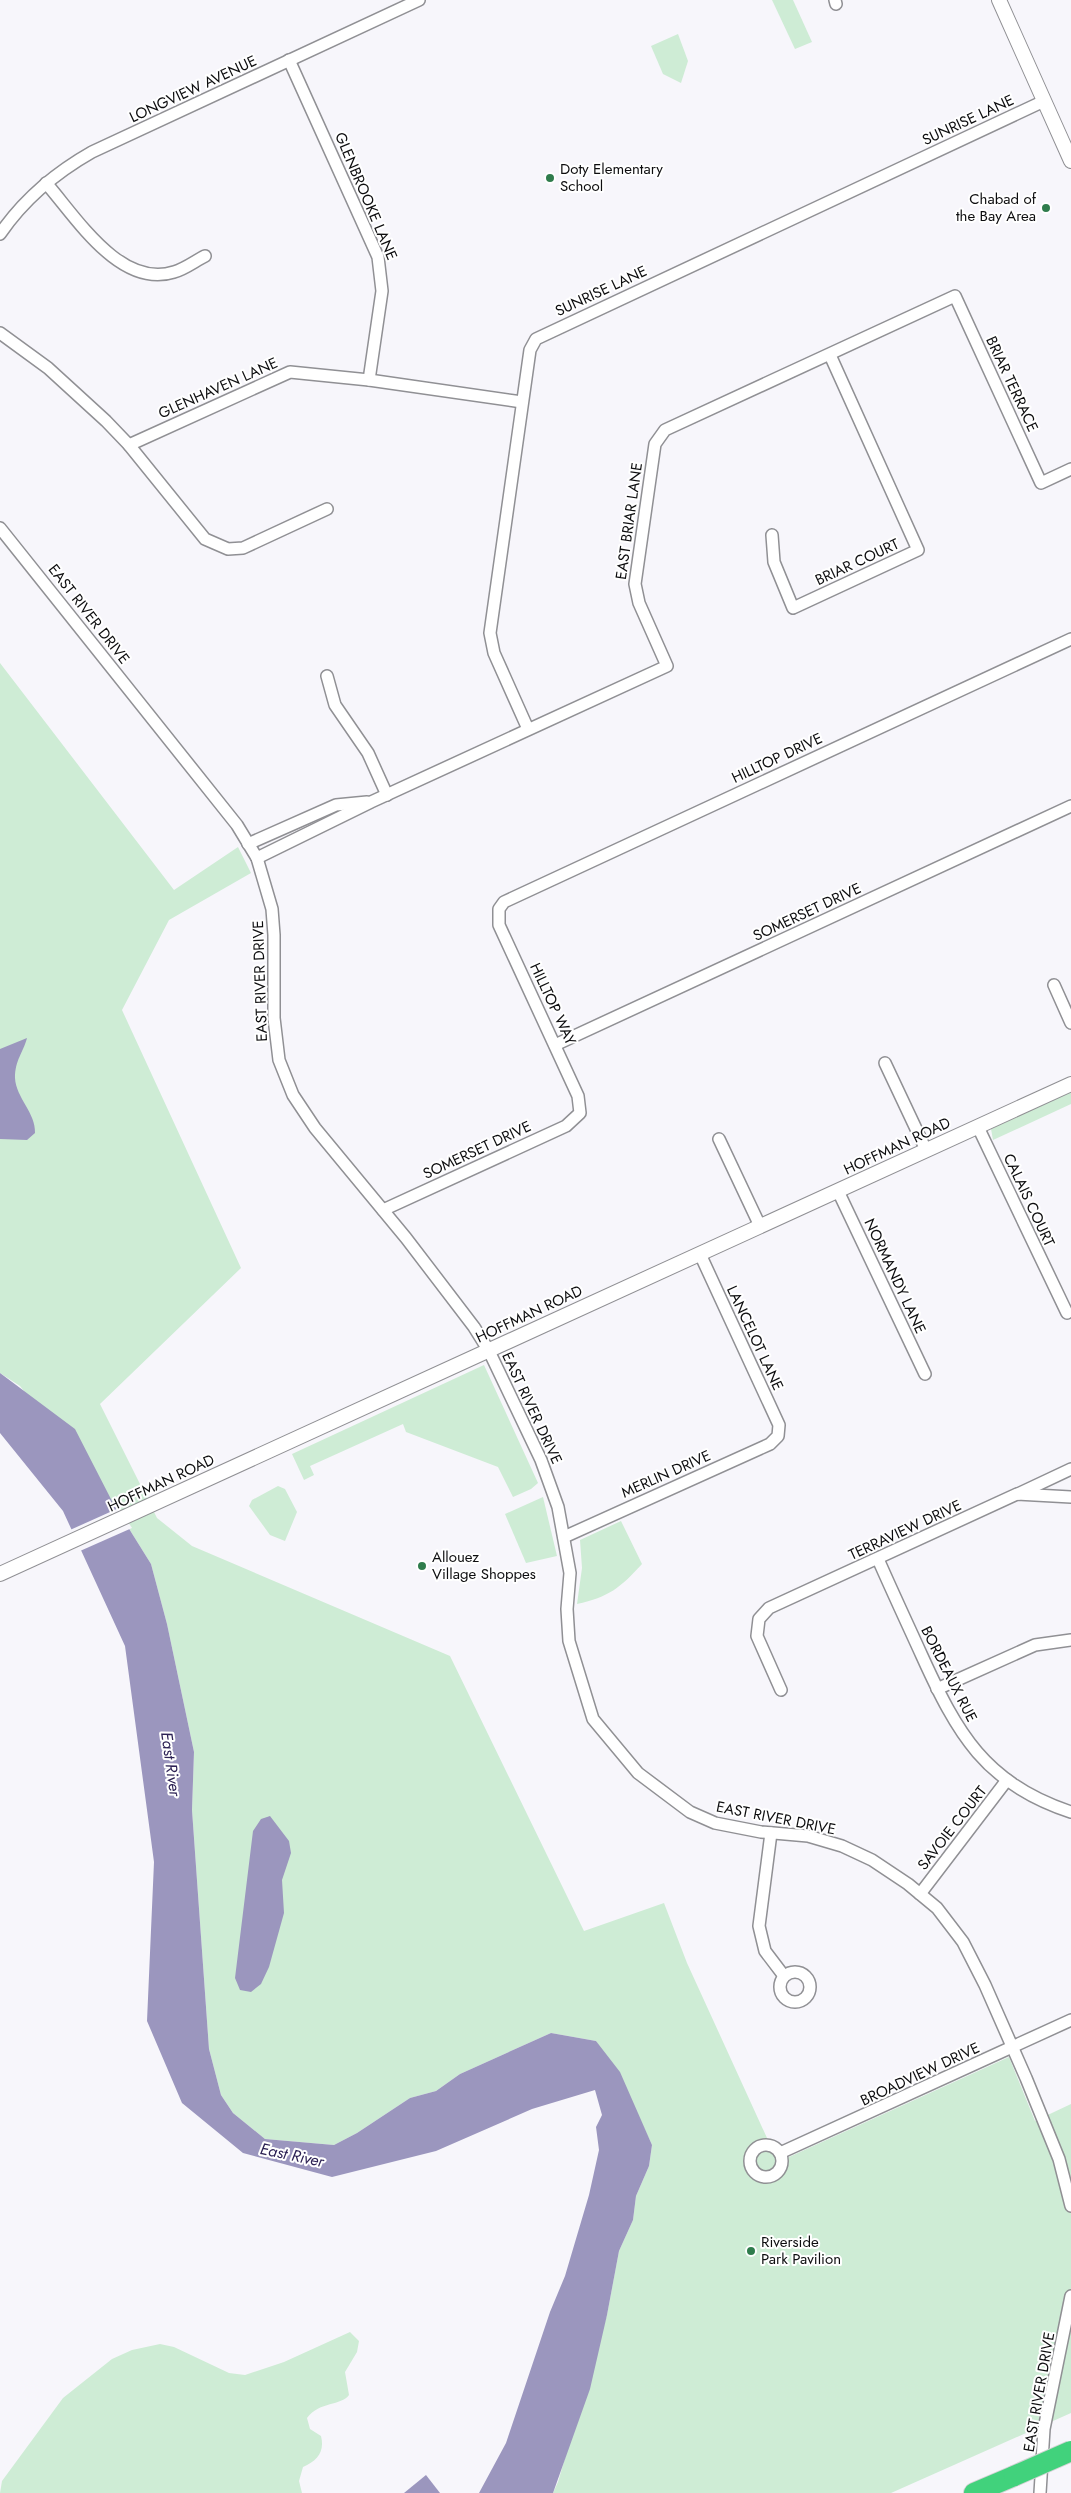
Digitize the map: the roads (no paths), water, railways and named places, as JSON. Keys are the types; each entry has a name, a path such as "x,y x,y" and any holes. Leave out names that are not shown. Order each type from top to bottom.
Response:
{"highway":[{"path":"974,2493 1071,2451"}],"street":[{"name":"LONGVIEW AVENUE","path":"0,234 29,198 46,183 92,152 419,0"},
{"path":"999,0 1071,162"},
{"name":"GLENBROOKE LANE","path":"289,60 380,262 382,291 369,380"},
{"name":"SUNRISE LANE","path":"528,729 494,653 490,633 522,402 532,345 540,336 1044,101"},
{"path":"46,183 107,252 135,270 144,273 164,274 176,272 204,256"},
{"name":"EAST BRIAR LANE","path":"257,858 387,794 667,666 639,603 635,584 654,444 660,434 955,296"},
{"name":"BRIAR TERRACE","path":"955,296 1041,484 1071,469"},
{"path":"0,333 69,386 129,446 198,532 216,545 228,549 243,548 327,509"},
{"name":"BRIAR COURT","path":"772,535 774,562 793,608 918,550 830,355"},
{"name":"GLENHAVEN LANE","path":"129,446 283,374 304,371 522,402"},
{"name":"EAST RIVER DRIVE","path":"0,528 237,825 257,858 272,909 274,935 274,1018 280,1060 293,1095 315,1128 383,1210 474,1327 489,1350 541,1460 558,1507 570,1573 567,1609 569,1641 593,1719 638,1773 690,1812 715,1823 771,1833 808,1836 842,1846 872,1860 937,1908 964,1942 1013,2047 1059,2160 1071,2206"},
{"name":"HILLTOP DRIVE","path":"499,909 504,902 520,893 1071,639"},
{"path":"327,676 335,705 368,753 387,794"},
{"name":"EAST BRIAR LANE","path":"248,844 336,804 371,802"},
{"name":"SOMERSET DRIVE","path":"555,1045 1071,806"},
{"name":"HILLTOP WAY","path":"499,909 500,925 578,1096 580,1113"},
{"path":"1054,985 1071,1022"},
{"path":"885,1063 926,1150"},
{"name":"HOFFMAN ROAD","path":"0,1574 1071,1084"},
{"name":"SOMERSET DRIVE","path":"383,1210 566,1126 580,1113"},
{"name":"CALAIS COURT","path":"978,1126 1066,1313"},
{"path":"719,1139 760,1226"},
{"name":"NORMANDY LANE","path":"838,1190 925,1374"},
{"name":"LANCELOT LANE","path":"700,1254 779,1425 778,1436"},
{"name":"MERLIN DRIVE","path":"564,1537 770,1444 778,1436"},
{"path":"1017,1494 1071,1469"},
{"name":"TERRAVIEW DRIVE","path":"781,1690 757,1636 759,1619 769,1608 1017,1494 1071,1497"},
{"name":"BORDEAUX RUE","path":"878,1559 937,1689 956,1726 968,1742 980,1756 1007,1780 1028,1794 1071,1812"},
{"path":"937,1689 1035,1645 1071,1640"},
{"name":"SAVOIE COURT","path":"920,1894 1007,1780"},
{"path":"771,1833 759,1926 765,1951 784,1976"},
{"name":"BROADVIEW DRIVE","path":"780,2153 1071,2020"},
{"name":"EAST RIVER DRIVE","path":"1040,2493 1044,2429 1071,2296"}],"water":[{"path":"27,1038 18,1061 15,1078 16,1085 32,1119 35,1133 27,1140 0,1139 0,1049"},
{"name":"East River","path":"0,1373 75,1429 113,1503 151,1564 167,1624 194,1752 192,1810 209,2049 221,2095 233,2113 265,2139 334,2145 357,2133 410,2098 436,2091 460,2074 551,2033 596,2041 620,2072 652,2145 649,2166 636,2196 633,2220 619,2251 590,2389 553,2493 479,2493 506,2443 550,2312 565,2276 589,2195 599,2150 596,2127 602,2115 595,2090 532,2109 436,2151 332,2177 243,2153 182,2103 147,2021 154,1862 125,1646 63,1511 0,1433"},
{"path":"270,1816 289,1841 291,1853 282,1880 284,1913 269,1967 261,1984 251,1992 240,1990 235,1978 253,1831 261,1819"},
{"path":"426,2475 440,2493 404,2493"}],"place":[{"name":"Doty Elementary School","path":"550,178"},
{"name":"Chabad of the Bay Area","path":"1046,208"},
{"name":"Allouez Village Shoppes","path":"422,1566"},
{"name":"Riverside Park Pavilion","path":"751,2251"}]}
